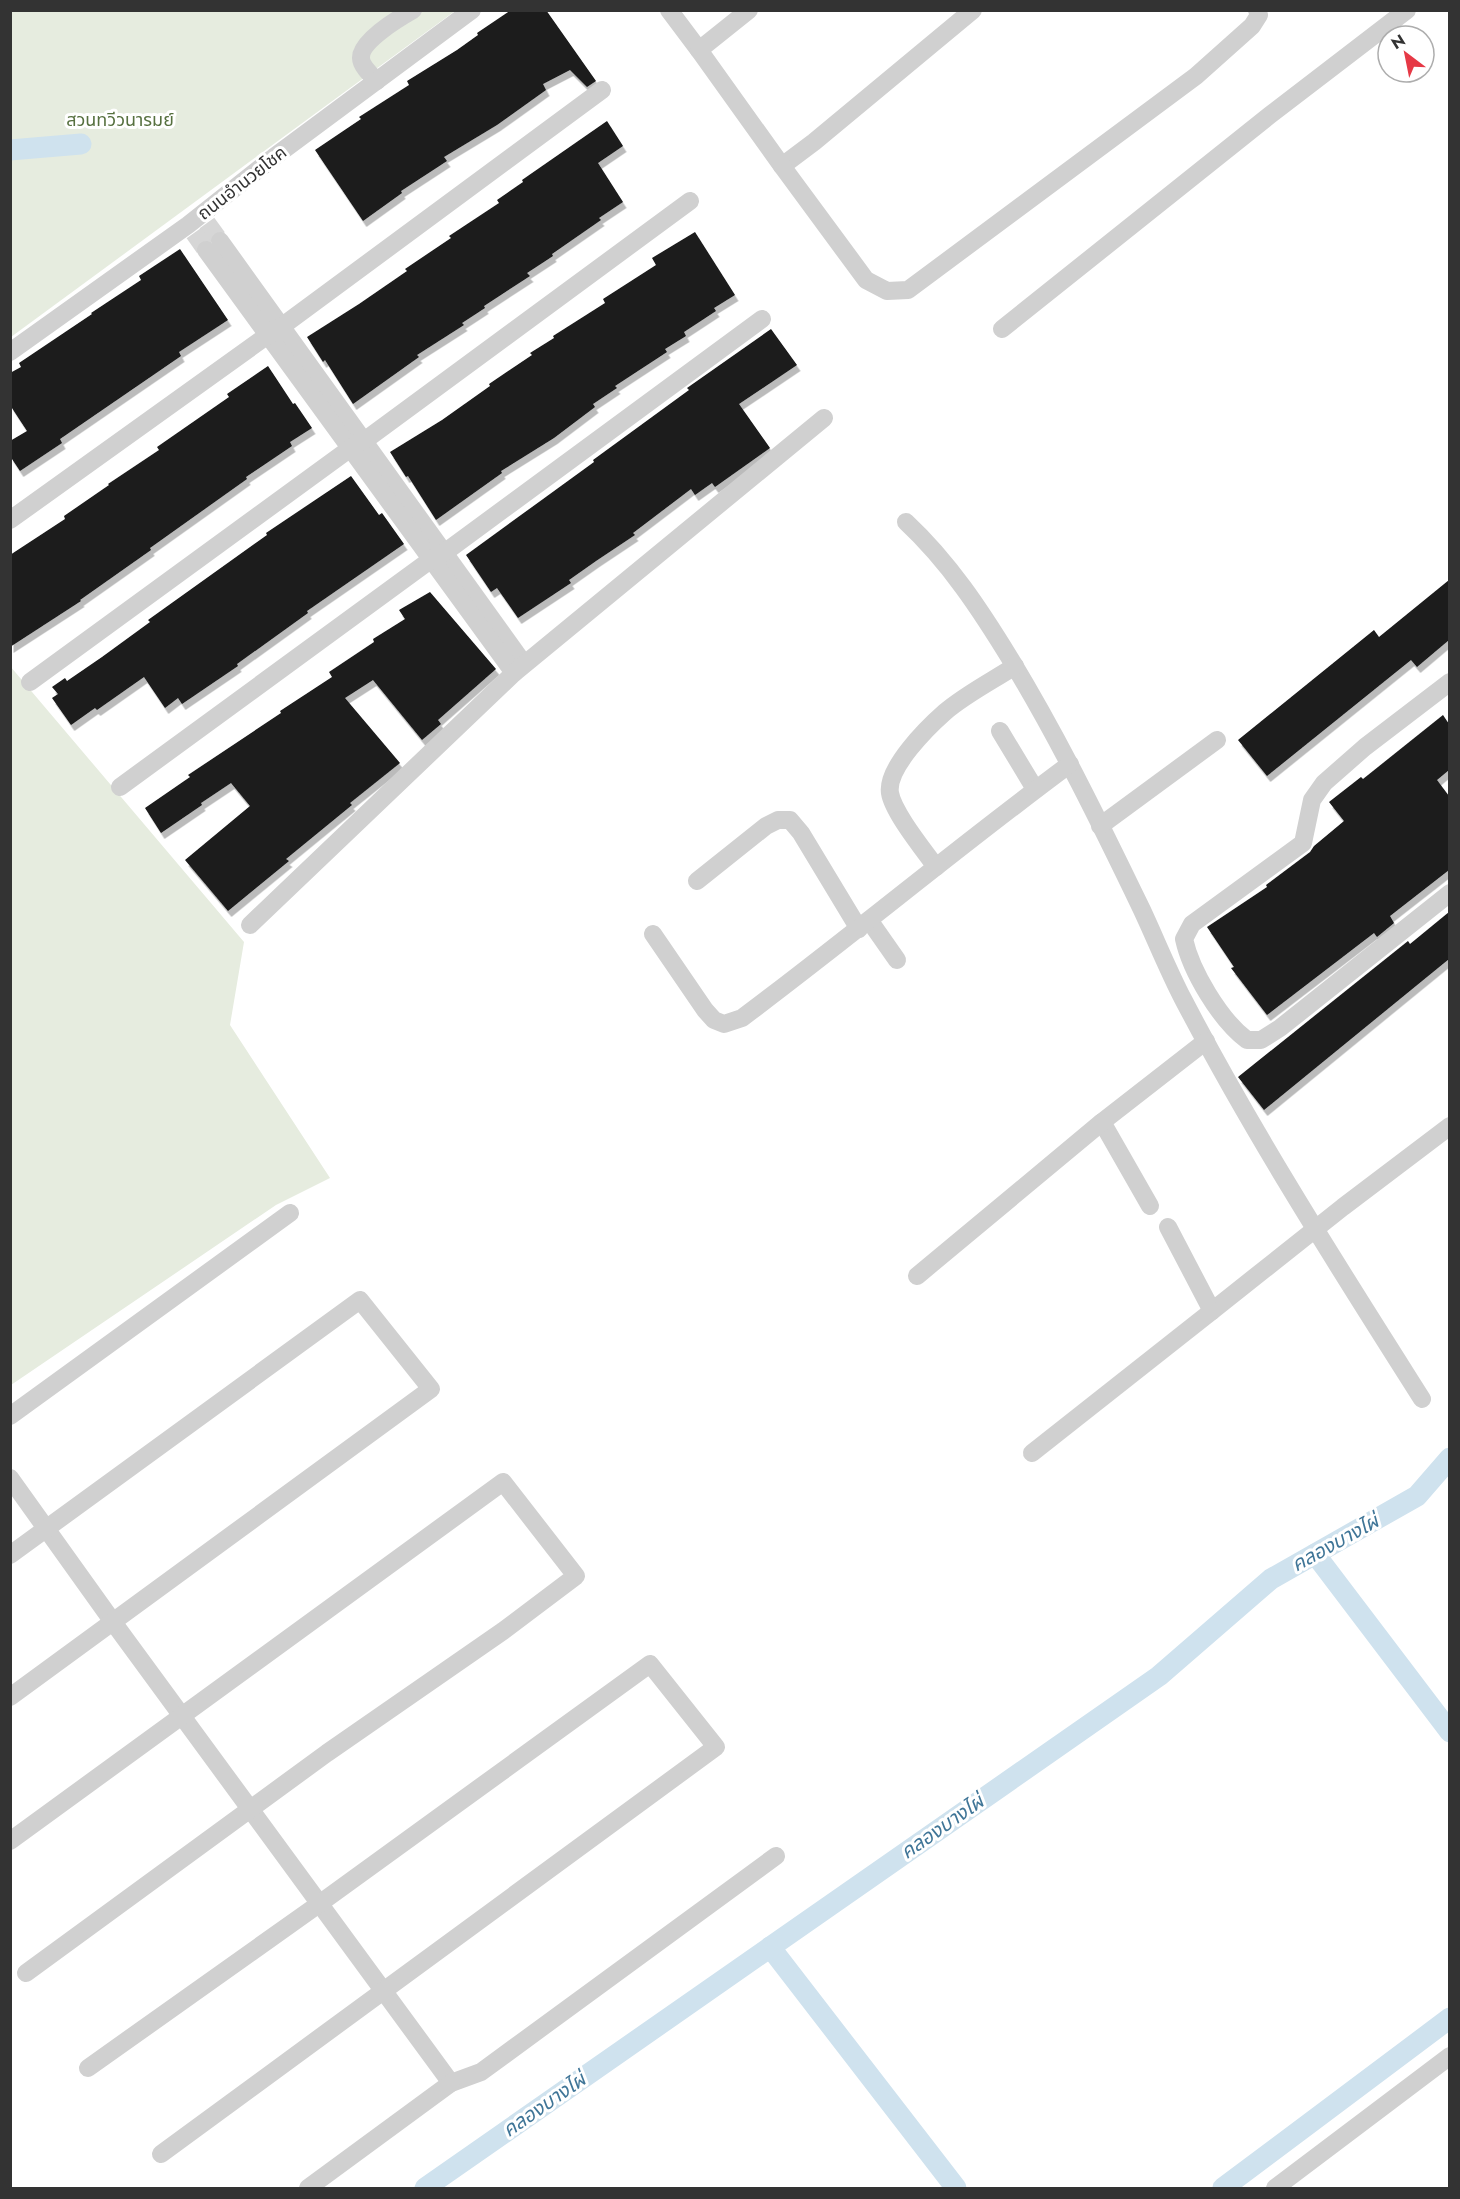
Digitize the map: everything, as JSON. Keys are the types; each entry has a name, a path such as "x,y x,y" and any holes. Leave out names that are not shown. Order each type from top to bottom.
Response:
{"street":[{"path":"376,81 362,64 360,56 364,46 393,22 413,10"},
{"name":"ถนนอำนวยโชค","path":"10,352 198,224 274,157 472,10"},
{"path":"669,10 866,280 887,291 908,290 1196,76 1252,26 1259,15 1257,10"},
{"path":"699,50 748,10"},
{"path":"782,166 973,10"},
{"path":"1002,329 1270,115 1407,10"},
{"path":"10,520 275,331 602,90"},
{"path":"30,682 690,201"},
{"path":"213,246 519,668"},
{"path":"120,787 762,319"},
{"path":"250,925 519,668 824,418"},
{"path":"906,522 925,540 967,591 1047,720 1143,912 1162,957 1244,1111 1315,1230 1422,1399"},
{"path":"936,867 894,806 890,793 890,781 899,764 918,739 946,711 1015,666"},
{"path":"1449,682 1365,747 1324,783 1312,800 1302,843 1192,924 1184,939 1187,954 1199,977 1237,1033 1247,1040 1261,1040 1280,1028 1449,893"},
{"path":"1000,731 1035,789"},
{"path":"1100,826 1217,740"},
{"path":"653,934 714,1020 724,1024 742,1018 1002,813 1070,764"},
{"path":"697,881 766,826 778,820 790,820 864,924 897,960"},
{"path":"917,1276 1102,1122 1206,1041"},
{"path":"1102,1122 1150,1206"},
{"path":"1032,1452 1449,1126"},
{"path":"10,1416 290,1213"},
{"path":"1168,1227 1212,1311"},
{"path":"10,1555 360,1300 431,1389 10,1698"},
{"path":"10,1478 451,2083"},
{"path":"10,1841 503,1482 576,1576 503,1631 327,1753 26,1973"},
{"path":"88,2068 650,1664 716,1747 161,2154"},
{"path":"308,2188 451,2083 481,2072 776,1856"},
{"path":"1275,2188 1449,2056"}],"green space":[{"name":"สวนทวีวนารมย์","path":"11,11 455,11 11,337"},
{"path":"10,666 244,942 230,1025 330,1178 276,1205 11,1385"}],"building":[{"path":"511,10 546,10 596,81 587,87 570,70 543,84 546,90 497,125 444,157 447,161 401,191 402,193 363,221 315,150 361,119 359,117 409,85 407,81 457,50"},
{"path":"607,121 623,146 598,163 623,202 527,273 530,276 484,306 485,308 462,323 464,325 417,355 419,357 353,404 325,360 323,362 307,337 407,271 405,269 451,238 449,236 499,203 497,200 523,182 522,180"},
{"path":"695,232 735,295 714,308 716,311 684,332 686,336 665,349 667,352 615,386 617,388 593,404 595,407 554,438 501,471 502,473 436,520 390,452 442,420 490,386 489,384 532,355 530,353 554,338 553,336 605,303 603,299 656,265 652,258"},
{"path":"180,249 228,320 179,352 181,356 60,439 62,443 20,471 10,456 10,441 27,431 10,405 10,373 21,367 19,363 141,280 139,276"},
{"path":"771,329 797,365 739,404 770,448 715,487 712,483 695,495 691,489 633,533 635,535 569,580 571,583 518,618 497,588 491,592 466,555 594,462 593,460 689,390 687,388"},
{"path":"268,366 312,428 290,442 292,446 246,477 247,479 150,548 151,550 81,601 10,647 10,555 65,519 64,516 159,450 157,447 229,397 227,394"},
{"path":"351,476 379,515 382,513 404,544 307,611 308,613 237,664 238,666 182,704 178,698 165,708 144,677 71,725 52,698 58,694 52,687 65,678 67,681 102,657 150,622 148,620 267,535 266,533"},
{"path":"1449,580 1449,640 1417,667 1411,660 1267,776 1238,740 1374,630 1379,637"},
{"path":"430,592 496,669 438,720 441,724 422,740 373,680 345,698 400,763 350,803 352,805 286,859 289,861 228,911 185,860 250,806 231,783 161,833 145,808 190,777 188,775 332,677 329,672 374,642 373,639 405,619 399,610"},
{"path":"1443,715 1449,724 1449,770 1437,780 1449,796 1449,870 1390,916 1394,923 1377,937 1374,933 1267,1015 1231,968 1234,967 1207,927 1267,887 1266,885 1310,852 1344,821 1329,802 1361,777 1363,779"},
{"path":"1449,912 1449,959 1264,1110 1238,1077 1408,941 1410,944"}],"waterway":[{"path":"10,150 81,144"},
{"name":"คลองบางไผ่","path":"425,2188 1159,1676 1271,1579 1417,1496 1450,1458"},
{"path":"1315,1554 1450,1732"},
{"path":"770,1947 956,2188"},
{"path":"1223,2188 1450,2018"}],"tunnel":[{"path":"207,223 220,241"},
{"path":"194,233 206,250"}]}
